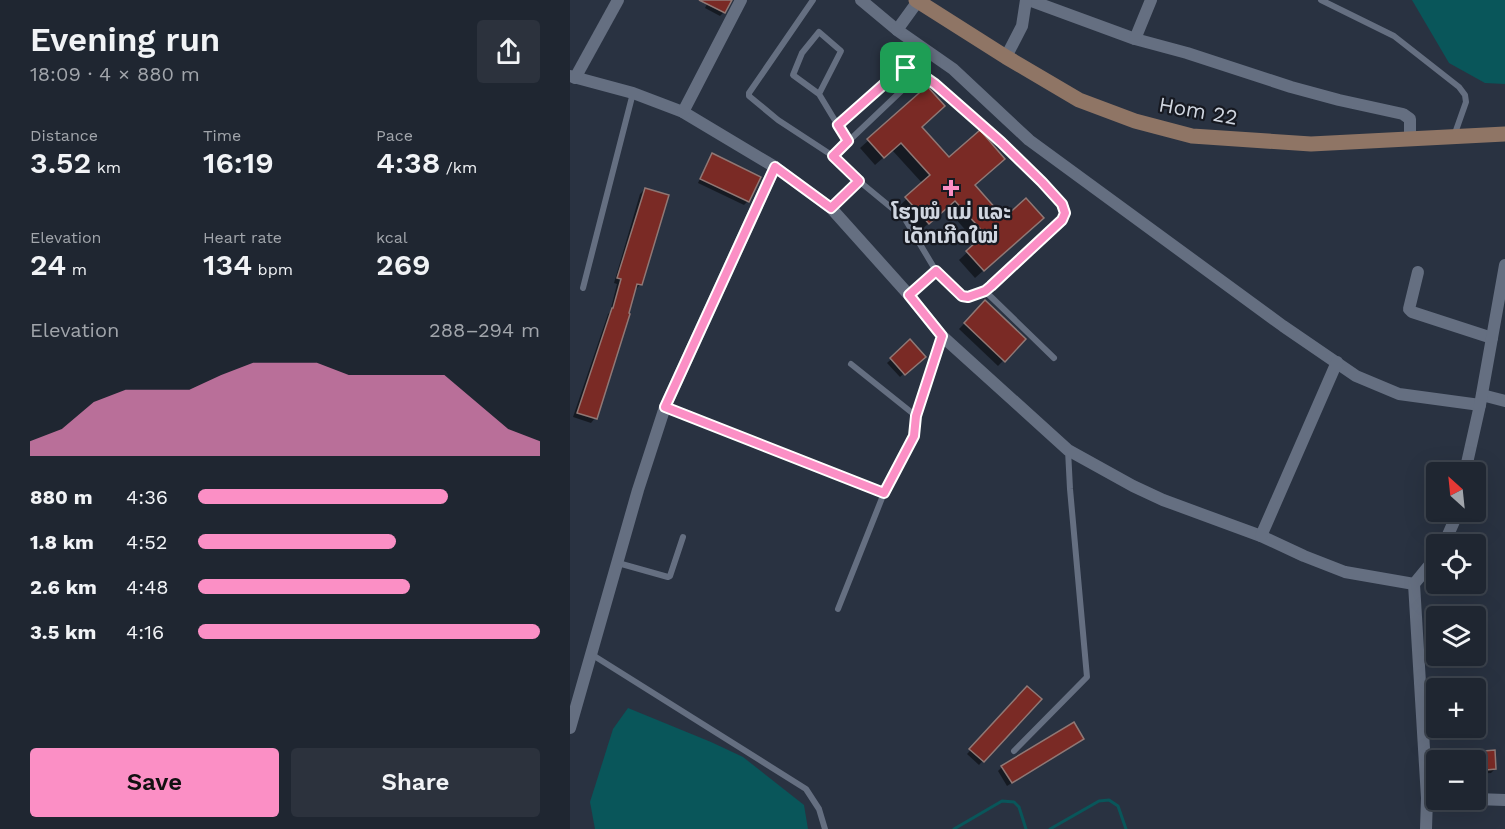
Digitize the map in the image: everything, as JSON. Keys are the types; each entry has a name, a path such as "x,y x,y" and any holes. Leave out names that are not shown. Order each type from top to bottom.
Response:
{"street":[{"path":"618,0 572,77 633,93 683,112 775,167 831,208 909,295 942,336 1068,450 1163,500 1261,536 1304,556 1346,572 1414,584"},
{"path":"683,112 741,0"},
{"path":"861,0 897,30 953,69 1029,140 1283,326 1356,376 1399,394 1505,401"},
{"path":"1006,57 1022,26 1028,0 1135,39 1301,90 1403,114 1410,119 1410,139"},
{"path":"1135,39 1151,0"},
{"path":"897,30 917,1"},
{"name":"Hom 22","path":"917,1 1079,100 1135,121 1192,136 1311,144 1505,134"},
{"path":"570,728 638,490 665,407 775,167"},
{"path":"1418,272 1409,309 1412,312 1492,338"},
{"path":"1467,462 1504,272"},
{"path":"1261,536 1336,362"},
{"path":"1426,569 1414,584 1428,750"},
{"path":"1486,799 1505,800"},
{"path":"1426,829 1430,810"}],"lane":[{"path":"813,0 749,96 778,120 833,156 905,219 936,271 962,296 968,297 985,291 1062,220 1065,213 1062,204 1001,142 935,84 906,68 838,125"},
{"path":"1321,0 1394,36 1459,87 1465,95 1466,102 1454,137"},
{"path":"819,94 842,51 819,32 802,53 793,75 819,94 848,141"},
{"path":"833,156 917,76 922,75"},
{"path":"583,288 633,93"},
{"path":"831,208 859,181"},
{"path":"909,295 936,271"},
{"path":"985,291 1054,358"},
{"path":"838,609 884,493 914,436 916,416 942,336"},
{"path":"851,364 916,416"},
{"path":"665,407 884,493"},
{"path":"1014,751 1087,677 1068,450"},
{"path":"617,562 668,577 683,537"},
{"path":"591,654 806,789 819,809 825,829"}],"shaded area":[{"path":"1412,0 1505,0 1505,84 1485,83 1449,63"},
{"path":"628,708 743,757 804,805 808,829 595,829 590,802 613,729"}],"building":[{"path":"699,0 732,0 725,13"},
{"path":"927,86 945,106 922,127 949,157 980,130 1005,159 975,185 1004,218 1026,198 1044,218 984,271 966,251 985,234 955,201 929,224 905,197 930,175 901,143 884,158 867,139"},
{"path":"712,153 761,177 749,202 700,179"},
{"path":"645,188 669,195 642,285 637,284 630,314 597,419 577,413 613,308 621,279 617,278"},
{"path":"985,300 1026,339 1005,362 964,323"},
{"path":"910,339 926,357 905,375 890,358"},
{"path":"1027,686 1042,699 984,762 969,749"},
{"path":"1074,722 1084,739 1012,783 1001,766"},
{"path":"1495,750 1496,769 1486,770 1486,751"}],"waterway":[{"path":"1050,829 1099,801 1109,800 1118,806 1126,829"},
{"path":"954,829 1002,801 1014,802 1019,807 1026,829"}],"place":[{"name":"ໂຮງໝໍ ແມ່ ແລະ ເດັກເກີດໃໝ່","path":"951,188"}],"route":[{"path":"906,68 935,84 1001,142 1062,204 1065,213 1062,220 985,291 968,297 962,296 936,271 909,295 942,336 916,416 914,436 884,493 665,407 775,167 831,208 859,181 833,156 848,141 838,125 891,78 906,68"}]}
